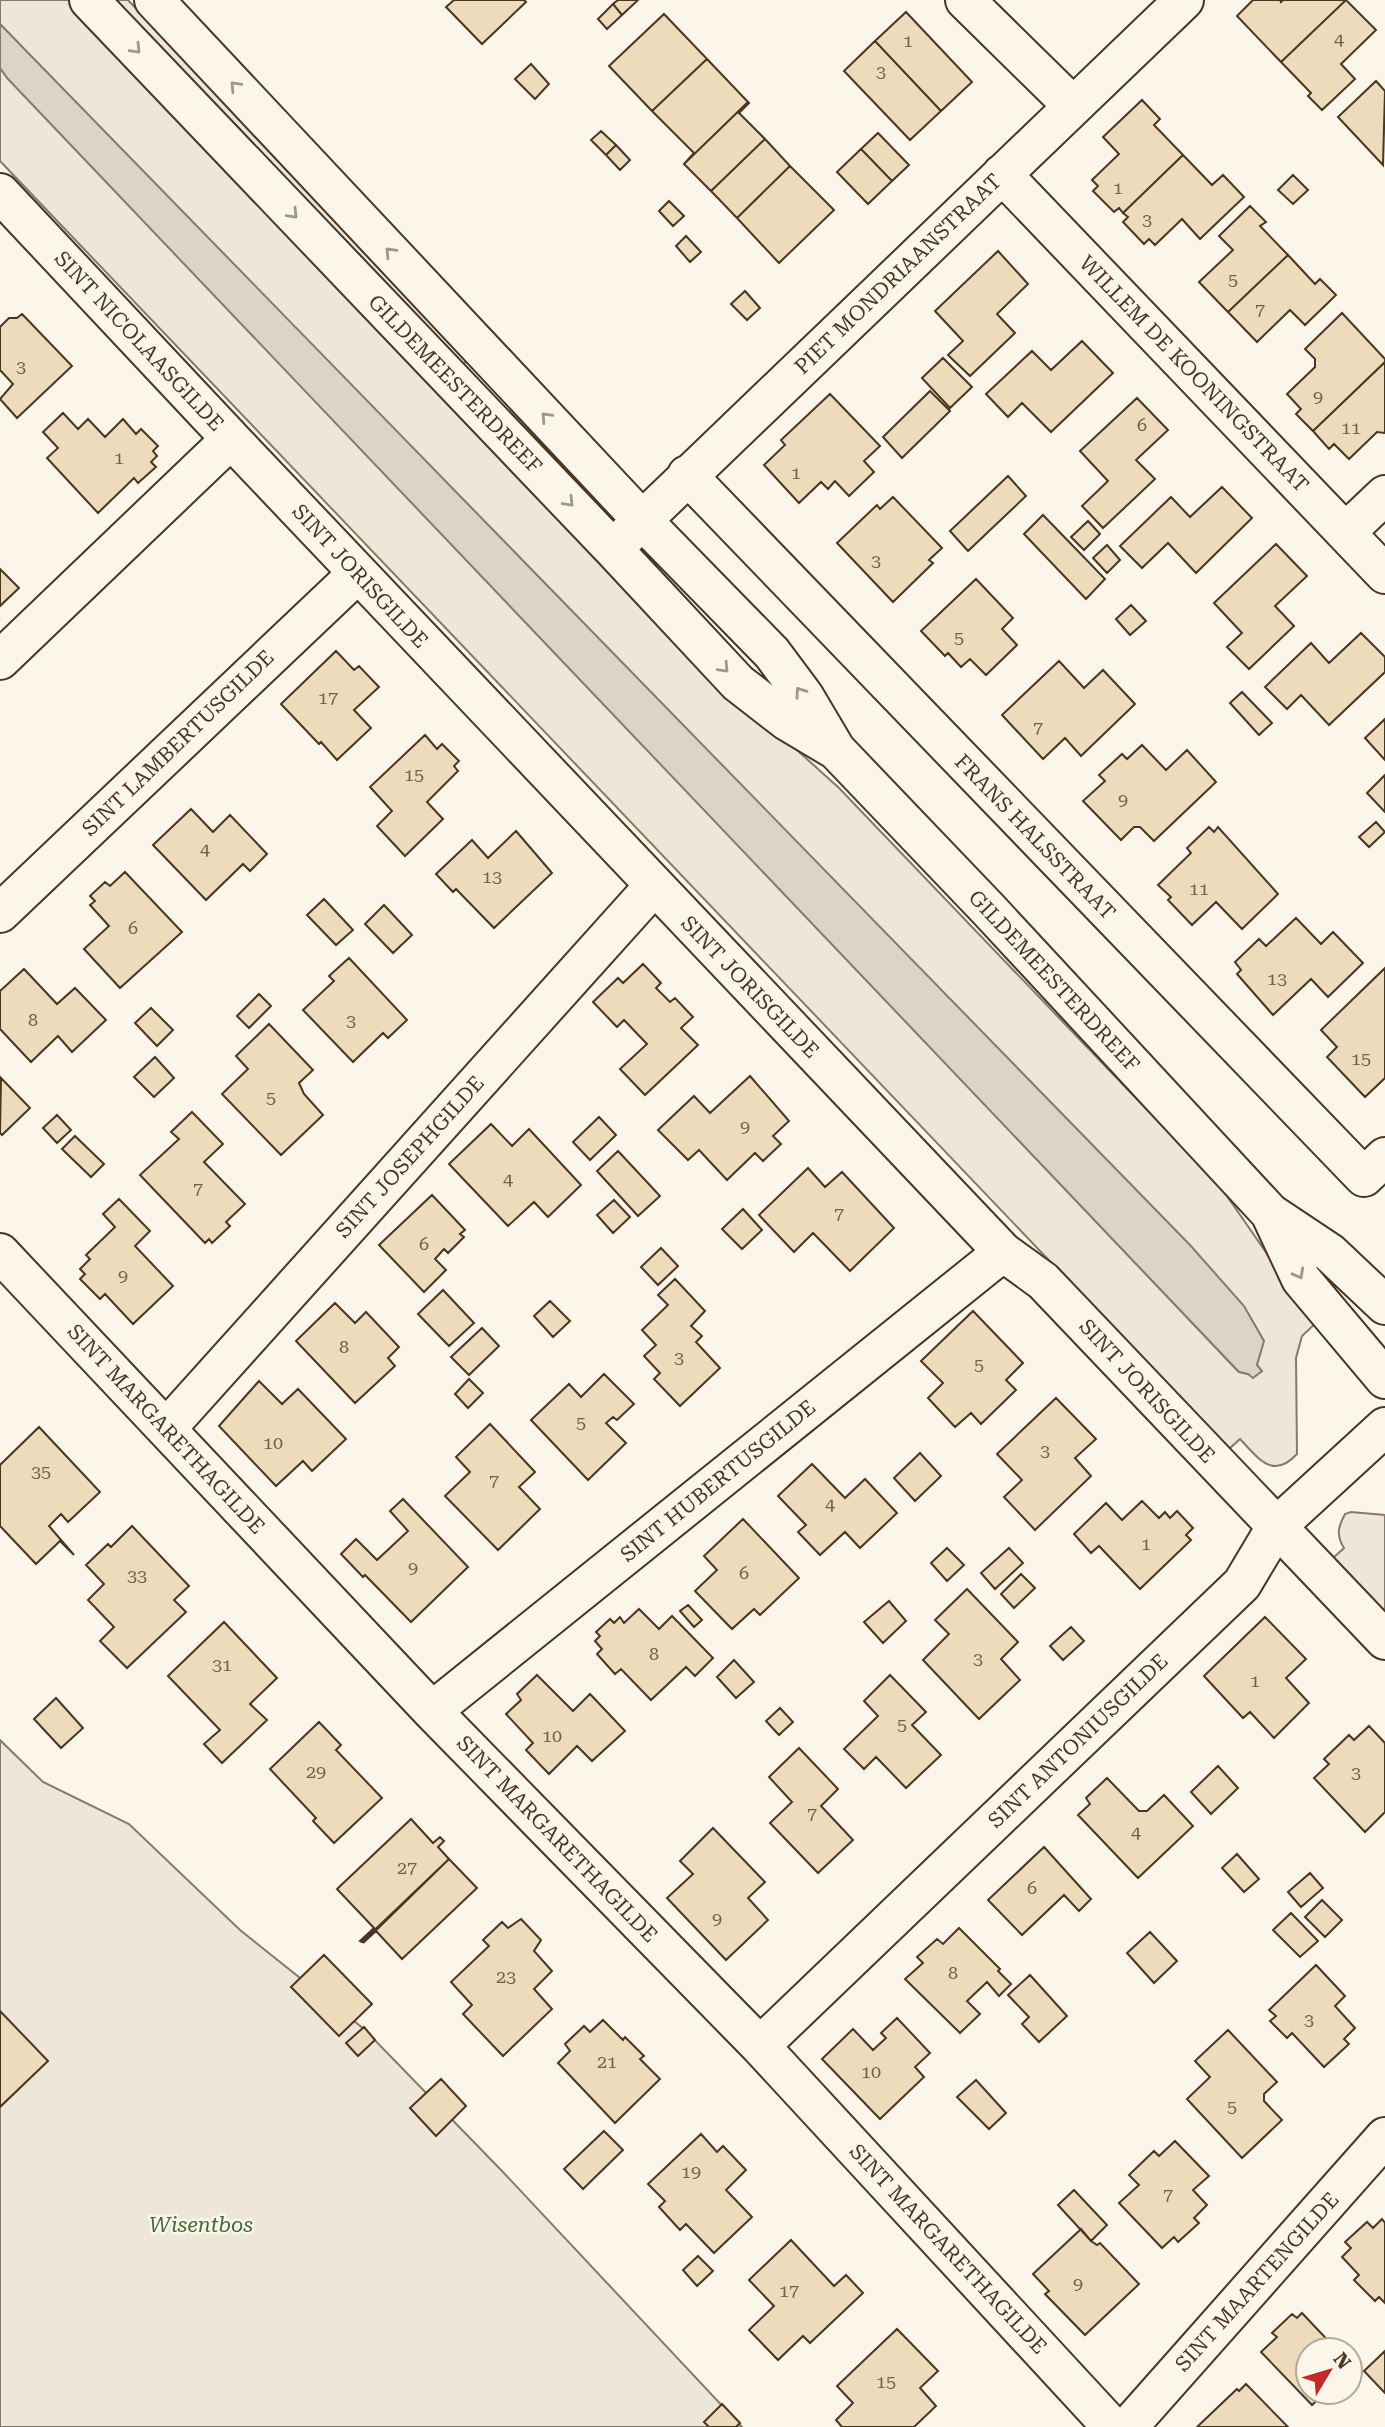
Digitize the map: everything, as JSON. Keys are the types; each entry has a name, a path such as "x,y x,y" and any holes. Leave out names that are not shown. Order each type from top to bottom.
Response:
{"street":[{"name":"GILDEMEESTERDREEF","path":"89,0 738,683 787,721 836,750"},
{"name":"GILDEMEESTERDREEF","path":"154,0 641,519 772,653 804,696 836,750 989,910 1270,1213 1330,1253 1385,1305"},
{"path":"965,0 1073,106"},
{"name":"PIET MONDRIAANSTRAAT","path":"613,549 641,519 1184,0"},
{"name":"WILLEM DE KOONINGSTRAAT","path":"1002,174 1385,574"},
{"name":"SINT NICOLAASGILDE","path":"0,193 231,439 0,660"},
{"name":"SINT JORISGILDE","path":"231,439 1003,1252 1043,1281 1385,1640"},
{"name":"FRANS HALSSTRAAT","path":"687,475 1364,1177 1385,1157"},
{"path":"1346,532 1385,495"},
{"name":"SINT LAMBERTUSGILDE","path":"0,913 357,574"},
{"name":"SINT JOSEPHGILDE","path":"166,1429 654,886"},
{"name":"GILDEMEESTERDREEF","path":"1270,1213 1301,1279 1385,1379"},
{"name":"SINT HUBERTUSGILDE","path":"432,1710 1003,1252"},
{"name":"SINT MARGARETHAGILDE","path":"0,1253 432,1710 761,2046 1112,2427"},
{"name":"SINT ANTONIUSGILDE","path":"761,2046 1242,1584 1276,1527 1385,1427"},
{"name":"SINT MAARTENGILDE","path":"1128,2427 1385,2137"}],"green space":[{"path":"0,0 72,0 725,685 839,788 1220,1186 1317,1322 1302,1336 1296,1358 1297,1454 1288,1462 1273,1466 1267,1464 1240,1439 1229,1449 0,161 0,68 1238,1371 1248,1374 1261,1371 0,24"},
{"path":"110,0 128,0 470,358 460,367"},
{"path":"1351,1512 1385,1515 1385,1613 1333,1558 1344,1548 1339,1527 1345,1514"},
{"name":"Wisentbos","path":"0,1740 43,1782 129,1824 240,1930 364,2029 502,2171 742,2427 0,2427"}],"shaded area":[{"path":"0,24 1190,1245 1244,1306 1264,1341 1257,1365 1262,1371 1253,1378 1239,1372 8,79 0,68"}],"building":[{"path":"454,0 526,2 482,44 446,7"},
{"path":"618,0 638,0 622,15 613,4"},
{"path":"1253,0 1346,0 1281,62 1237,16"},
{"path":"1346,0 1376,30 1341,64 1355,79 1322,110 1308,96 1311,93 1281,62"},
{"path":"613,4 622,15 607,29 598,19"},
{"path":"906,12 972,82 941,111 875,41"},
{"path":"664,14 707,59 652,111 609,66"},
{"path":"875,41 941,111 910,140 844,71"},
{"path":"707,59 748,102 684,164 694,153 652,111"},
{"path":"531,64 549,84 535,99 515,79"},
{"path":"1376,81 1385,91 1383,165 1338,117"},
{"path":"1142,100 1160,119 1154,125 1183,155 1123,213 1119,208 1114,212 1093,191 1098,186 1092,180 1119,154 1103,137"},
{"path":"748,102 739,113 765,139 711,191 684,164"},
{"path":"601,131 616,145 606,155 591,140"},
{"path":"878,133 909,165 892,181 861,149"},
{"path":"765,139 790,166 737,218 711,191"},
{"path":"616,145 630,160 620,170 606,155"},
{"path":"861,149 892,181 868,204 837,172"},
{"path":"1183,155 1212,185 1223,175 1244,197 1200,239 1182,219 1155,245 1149,239 1144,244 1123,222 1128,217 1123,213"},
{"path":"790,166 834,210 779,263 737,218"},
{"path":"1293,175 1308,190 1293,204 1278,190"},
{"path":"669,201 684,216 673,226 659,211"},
{"path":"1250,206 1266,222 1260,226 1288,255 1228,312 1199,282 1233,250 1219,236"},
{"path":"686,236 701,252 690,262 676,246"},
{"path":"998,251 1028,284 997,314 1015,333 970,376 948,355 963,341 935,311"},
{"path":"1288,255 1315,284 1320,279 1336,295 1305,325 1290,310 1257,342 1228,312"},
{"path":"745,291 760,308 747,320 731,304"},
{"path":"1342,313 1385,362 1313,431 1296,414 1301,409 1287,394 1315,367 1315,359 1305,349"},
{"path":"22,314 72,366 17,418 0,399 13,384 0,370 0,327 9,318 17,318"},
{"path":"1082,341 1113,373 1051,432 1022,403 1008,417 986,394 1032,351 1051,370"},
{"path":"943,358 972,387 950,408 922,378"},
{"path":"1385,362 1385,433 1377,432 1349,459 1334,444 1329,449 1313,431"},
{"path":"930,391 950,411 902,458 883,437"},
{"path":"830,394 880,446 864,461 874,472 849,496 835,481 828,489 821,482 799,503 764,465 785,445 781,440"},
{"path":"1137,398 1168,430 1136,460 1155,479 1103,528 1082,506 1108,481 1080,451"},
{"path":"63,413 78,429 88,419 105,437 123,419 136,434 141,429 158,446 153,451 157,456 151,462 156,467 138,483 134,478 98,513 47,458 58,448 43,432"},
{"path":"1008,476 1026,496 968,551 950,531"},
{"path":"1222,487 1252,518 1196,573 1168,543 1142,568 1120,546 1171,497 1190,517"},
{"path":"893,497 942,548 929,560 933,563 893,602 837,543 877,505 880,509"},
{"path":"1043,515 1105,579 1086,599 1024,534"},
{"path":"1088,521 1100,534 1084,550 1071,537"},
{"path":"1276,544 1307,576 1275,606 1294,626 1249,669 1227,647 1242,633 1214,603"},
{"path":"1107,545 1120,560 1107,573 1093,558"},
{"path":"0,569 19,588 0,606"},
{"path":"976,579 1013,618 1002,629 1017,645 986,675 970,659 961,667 948,653 945,656 921,631"},
{"path":"1131,605 1146,621 1130,635 1116,619"},
{"path":"1361,633 1385,657 1385,672 1329,725 1301,695 1287,709 1265,687 1311,643 1329,663"},
{"path":"336,651 354,670 359,666 379,687 354,710 371,728 337,760 281,704"},
{"path":"1059,661 1084,688 1103,670 1135,704 1081,756 1065,738 1043,759 1002,715"},
{"path":"1242,692 1272,723 1259,735 1230,703"},
{"path":"1385,719 1385,760 1365,738"},
{"path":"425,735 437,749 442,744 459,761 454,766 458,771 427,802 443,819 405,856 377,826 392,811 370,787"},
{"path":"1142,745 1166,770 1187,750 1216,782 1154,841 1140,827 1134,827 1121,840 1083,801 1105,781 1099,775 1122,754 1127,759"},
{"path":"1385,775 1385,812 1367,793"},
{"path":"191,809 213,832 230,815 267,854 250,871 243,864 206,900 153,845"},
{"path":"1376,822 1385,832 1369,847 1359,837"},
{"path":"1209,827 1214,832 1218,827 1278,894 1242,929 1216,902 1192,925 1168,900 1171,897 1158,885 1191,853 1187,848"},
{"path":"516,831 552,873 494,928 456,889 453,892 436,874 472,840 488,858"},
{"path":"125,872 182,932 120,988 84,949 109,926 90,905 95,901 90,896 105,882 110,886"},
{"path":"324,899 353,930 336,945 307,915"},
{"path":"384,905 412,935 393,953 365,924"},
{"path":"1296,918 1321,944 1333,932 1363,963 1328,997 1311,979 1273,1015 1237,974 1241,970 1235,962 1259,939 1266,946"},
{"path":"349,958 407,1020 388,1038 383,1033 353,1062 303,1010 334,981 329,976"},
{"path":"643,964 661,983 656,988 670,1002 675,998 693,1017 681,1028 698,1045 645,1095 620,1069 647,1044 624,1020 617,1027 593,1002 618,978 623,983"},
{"path":"1385,968 1385,1078 1365,1097 1327,1057 1337,1047 1321,1030"},
{"path":"24,969 57,1004 75,988 106,1020 72,1052 58,1036 31,1062 0,1029 0,991"},
{"path":"259,994 271,1006 249,1028 237,1016"},
{"path":"151,1008 173,1030 157,1046 135,1023"},
{"path":"269,1024 313,1070 299,1083 304,1094 323,1115 281,1155 222,1094 248,1069 236,1056"},
{"path":"155,1057 174,1078 154,1097 134,1077"},
{"path":"750,1076 789,1121 773,1136 781,1144 763,1161 755,1153 727,1180 699,1150 688,1160 658,1130 694,1096 710,1113"},
{"path":"1,1078 30,1108 2,1135 0,1133"},
{"path":"192,1112 223,1144 204,1162 245,1204 226,1222 230,1226 212,1243 209,1239 205,1243 140,1175 179,1139 171,1132"},
{"path":"57,1115 71,1130 57,1143 43,1128"},
{"path":"599,1117 616,1135 590,1160 573,1142"},
{"path":"491,1124 512,1146 529,1129 581,1185 548,1217 534,1202 508,1226 449,1164"},
{"path":"75,1136 104,1164 91,1177 62,1149"},
{"path":"618,1151 660,1196 638,1216 597,1171"},
{"path":"808,1168 825,1187 842,1172 894,1228 850,1271 813,1233 794,1252 759,1215"},
{"path":"432,1195 465,1230 460,1234 464,1237 448,1253 444,1249 435,1259 446,1270 424,1292 379,1245"},
{"path":"119,1199 150,1231 135,1246 173,1286 133,1324 105,1294 100,1299 80,1279 85,1274 80,1269 90,1259 86,1255 115,1227 103,1214"},
{"path":"614,1200 630,1217 613,1233 597,1215"},
{"path":"743,1209 762,1230 742,1249 722,1229"},
{"path":"661,1248 678,1266 658,1285 641,1267"},
{"path":"675,1279 705,1311 691,1326 702,1336 696,1342 720,1368 680,1406 654,1379 660,1373 644,1356 656,1345 642,1330 668,1305 658,1295"},
{"path":"443,1290 474,1323 449,1346 418,1314"},
{"path":"550,1301 570,1321 553,1337 534,1316"},
{"path":"335,1303 355,1323 366,1312 399,1347 388,1358 395,1366 355,1403 296,1341"},
{"path":"973,1311 1023,1363 1006,1380 1016,1390 981,1424 971,1413 955,1427 928,1398 943,1383 921,1361"},
{"path":"482,1328 499,1346 469,1375 451,1357"},
{"path":"604,1374 634,1404 617,1420 613,1417 606,1423 626,1443 588,1480 531,1420 569,1384 581,1397"},
{"path":"469,1379 483,1393 468,1408 455,1394"},
{"path":"259,1381 282,1404 298,1389 346,1439 312,1471 303,1461 276,1486 219,1426"},
{"path":"1056,1398 1096,1439 1075,1458 1091,1476 1035,1530 1004,1497 1022,1480 997,1454"},
{"path":"490,1424 535,1472 519,1487 540,1509 498,1550 445,1496 470,1472 456,1457"},
{"path":"39,1427 100,1492 68,1522 61,1514 49,1526 74,1555 60,1541 36,1564 0,1526 0,1465"},
{"path":"920,1453 941,1476 915,1501 894,1478"},
{"path":"812,1464 845,1498 865,1479 897,1513 860,1548 845,1532 820,1555 798,1532 806,1525 778,1496"},
{"path":"403,1499 468,1567 411,1622 341,1554 356,1539 377,1560 408,1531 390,1511"},
{"path":"1142,1501 1159,1518 1165,1512 1170,1518 1177,1511 1193,1528 1186,1535 1191,1540 1140,1589 1099,1546 1091,1553 1074,1534 1106,1503 1122,1520"},
{"path":"743,1519 799,1578 760,1615 754,1609 732,1629 695,1591 717,1570 704,1556"},
{"path":"132,1526 189,1586 174,1600 186,1612 127,1668 100,1641 114,1627 88,1600 104,1584 86,1565 108,1544 111,1547"},
{"path":"947,1548 964,1565 947,1581 931,1563"},
{"path":"1009,1548 1023,1563 995,1589 981,1573"},
{"path":"1021,1574 1035,1588 1014,1608 1001,1594"},
{"path":"967,1589 1018,1642 1001,1659 1020,1680 979,1719 923,1660 949,1634 935,1620"},
{"path":"889,1601 906,1621 883,1643 864,1622"},
{"path":"688,1605 702,1620 694,1627 680,1611"},
{"path":"639,1609 659,1629 672,1616 713,1658 695,1676 686,1667 651,1700 621,1669 615,1674 597,1654 602,1649 595,1641 600,1636 596,1632 610,1619 614,1623 620,1617 624,1623"},
{"path":"1265,1617 1306,1659 1286,1678 1309,1703 1274,1738 1250,1712 1243,1718 1204,1676"},
{"path":"224,1622 277,1678 250,1704 267,1720 222,1763 204,1744 220,1730 168,1676"},
{"path":"1071,1627 1084,1641 1063,1660 1050,1646"},
{"path":"734,1660 754,1682 736,1698 717,1677"},
{"path":"537,1675 573,1711 590,1694 625,1731 592,1761 577,1746 549,1774 526,1750 533,1743 506,1714 521,1700 517,1694"},
{"path":"890,1675 926,1712 912,1725 941,1755 906,1788 876,1757 864,1769 844,1749 878,1716 864,1701"},
{"path":"56,1698 83,1728 61,1748 34,1719"},
{"path":"780,1708 793,1722 779,1735 766,1721"},
{"path":"319,1722 341,1745 336,1750 382,1798 334,1843 313,1821 316,1818 270,1769"},
{"path":"1369,1726 1385,1743 1385,1812 1365,1832 1314,1778 1329,1764 1324,1759 1349,1735 1354,1740"},
{"path":"799,1748 838,1789 821,1806 853,1840 818,1873 770,1823 792,1802 769,1777"},
{"path":"1218,1766 1238,1788 1211,1814 1191,1792"},
{"path":"1107,1778 1139,1811 1147,1811 1164,1795 1193,1826 1138,1878 1078,1815 1090,1804 1086,1798"},
{"path":"411,1819 433,1843 440,1837 444,1841 438,1847 449,1859 362,1942 360,1941 374,1928 337,1889"},
{"path":"713,1828 765,1882 748,1898 768,1920 726,1960 667,1898 693,1874 680,1861"},
{"path":"1044,1847 1091,1899 1079,1911 1064,1895 1022,1935 988,1900"},
{"path":"1237,1854 1259,1879 1244,1892 1222,1868"},
{"path":"449,1859 477,1888 402,1959 376,1931 363,1943"},
{"path":"1310,1873 1323,1888 1301,1907 1288,1892"},
{"path":"1322,1900 1342,1920 1325,1937 1305,1917"},
{"path":"1291,1913 1318,1941 1300,1957 1273,1930"},
{"path":"521,1919 541,1940 534,1951 552,1971 534,1989 552,2009 503,2056 463,2014 472,2005 451,1982 489,1946 483,1940 502,1922 508,1928"},
{"path":"959,1928 1000,1969 998,1971 1011,1984 999,1996 987,1982 967,2001 980,2014 960,2033 905,1979 923,1963 917,1957 937,1939 943,1944"},
{"path":"1150,1932 1177,1961 1154,1983 1127,1953"},
{"path":"324,1955 372,2004 339,2036 291,1987"},
{"path":"1316,1965 1345,1996 1335,2006 1355,2028 1344,2039 1349,2044 1324,2067 1292,2033 1287,2038 1270,2021 1276,2016 1269,2010"},
{"path":"1030,1975 1067,2016 1039,2042 1022,2024 1029,2017 1008,1995"},
{"path":"0,2011 48,2061 0,2107"},
{"path":"897,2018 930,2053 915,2067 924,2077 880,2119 822,2059 853,2029 873,2050 886,2038 881,2033"},
{"path":"603,2020 644,2056 640,2059 660,2079 615,2123 558,2063 570,2051 565,2044 584,2026 590,2032"},
{"path":"364,2027 375,2040 358,2056 346,2043"},
{"path":"1228,2030 1277,2082 1264,2094 1264,2101 1282,2120 1242,2158 1187,2099 1210,2077 1195,2061"},
{"path":"441,2079 466,2106 436,2136 410,2108"},
{"path":"976,2080 1006,2113 989,2129 957,2097"},
{"path":"604,2131 623,2150 583,2189 564,2169"},
{"path":"701,2134 717,2152 723,2146 746,2170 726,2190 752,2217 714,2253 686,2224 680,2230 659,2207 665,2201 648,2184"},
{"path":"1175,2141 1209,2176 1193,2190 1207,2205 1194,2218 1199,2223 1178,2242 1174,2237 1162,2248 1119,2203 1139,2185 1129,2175 1154,2151 1159,2156"},
{"path":"1074,2190 1107,2225 1091,2241 1058,2205"},
{"path":"1382,2219 1385,2223 1385,2303 1379,2297 1375,2301 1354,2280 1359,2275 1342,2257 1351,2248 1345,2242 1367,2222 1373,2228"},
{"path":"1081,2229 1091,2241 1097,2245 1100,2243 1139,2284 1085,2335 1045,2294 1049,2291 1033,2274"},
{"path":"791,2240 834,2286 846,2275 863,2293 810,2343 803,2336 778,2360 749,2330 774,2306 749,2280"},
{"path":"698,2256 713,2271 697,2286 683,2270"},
{"path":"1302,2313 1324,2336 1294,2336 1294,2386 1261,2352 1277,2337 1272,2333 1292,2314 1297,2318"},
{"path":"897,2329 938,2371 920,2388 936,2406 914,2427 842,2427 836,2420 853,2403 837,2386"},
{"path":"1385,2351 1385,2393 1364,2371"},
{"path":"1246,2384 1288,2427 1197,2427 1237,2389 1239,2391"},
{"path":"722,2404 740,2423 736,2427 709,2427 704,2422"}]}
